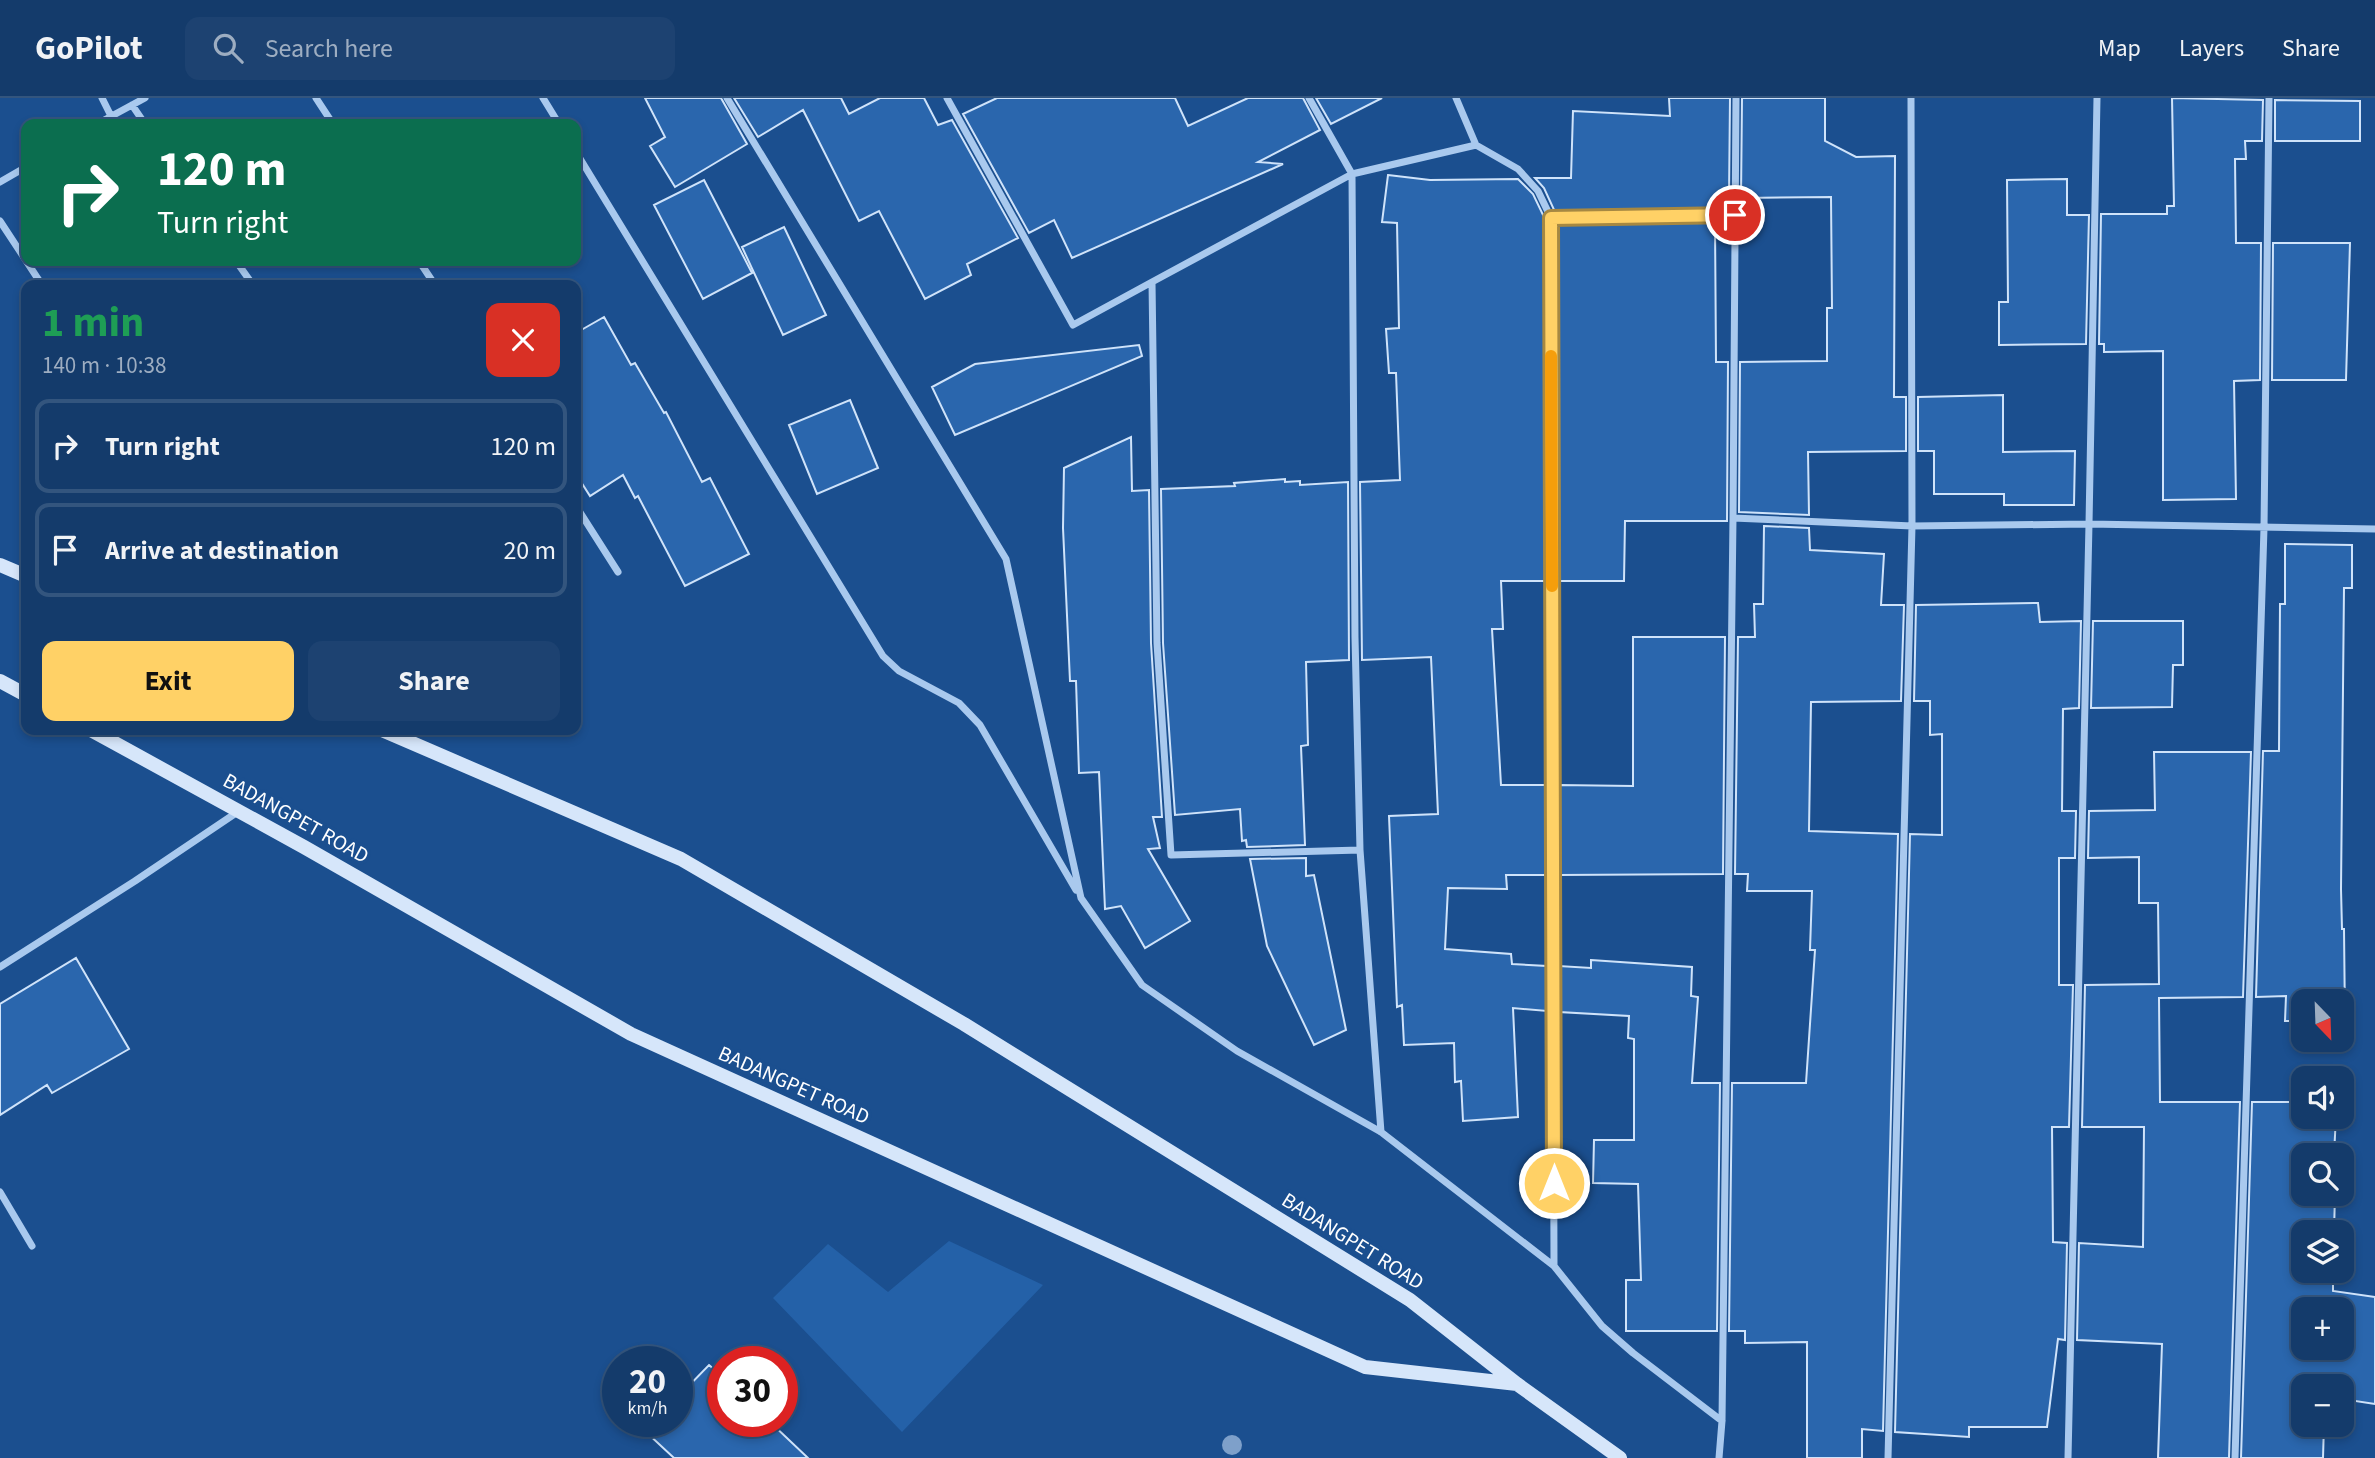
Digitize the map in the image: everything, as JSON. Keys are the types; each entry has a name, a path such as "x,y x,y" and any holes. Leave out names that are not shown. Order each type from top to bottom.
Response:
{"main road":[{"path":"0,565 21,574"},
{"path":"0,681 21,692"},
{"name":"BADANGPET ROAD","path":"100,735 239,810 631,1034 1365,1367 1517,1384"},
{"name":"BADANGPET ROAD","path":"393,735 693,866 964,1024 1410,1300 1517,1384 1620,1458"}],"street":[{"path":"102,98 111,116"},
{"path":"106,119 145,98"},
{"path":"316,98 329,119"},
{"path":"543,98 556,119"},
{"path":"727,98 1006,559 1081,898"},
{"path":"947,98 1073,325 1352,174 1476,145"},
{"path":"1309,98 1352,174 1355,637 1360,850 1381,1132"},
{"path":"1456,98 1476,145 1518,169 1538,191 1551,218 1554,1266"},
{"path":"1719,1458 1722,1421 1736,98"},
{"path":"1888,1458 1912,526 1911,98"},
{"path":"2068,1458 2097,98"},
{"path":"2235,1458 2264,528 2269,98"},
{"path":"132,105 142,119"},
{"path":"581,160 883,656 899,671 959,703 980,725 1081,898 1142,985 1237,1051 1381,1132 1554,1266 1601,1326 1722,1421"},
{"path":"0,182 21,170"},
{"path":"1551,218 1735,215"},
{"path":"0,221 21,253"},
{"path":"1152,282 1157,643 1171,855 1360,850"},
{"path":"581,514 618,572"},
{"path":"1733,518 1912,526 2090,524 2375,529"},
{"path":"0,967 135,881 239,810"},
{"path":"0,1192 32,1246"}],"shaded area":[{"path":"949,1241 1043,1285 902,1432 773,1298 828,1244 888,1292"}],"building":[{"path":"645,98 721,98 747,144 675,187 650,146 665,137"},
{"path":"734,98 841,98 849,114 880,98 924,98 938,125 952,120 1018,238 967,264 971,275 925,299 879,211 859,221 803,110 758,137"},
{"path":"997,98 1175,98 1188,126 1248,98 1303,98 1320,130 1258,162 1283,164 1072,258 1054,220 1029,233 963,114"},
{"path":"1316,98 1382,98 1331,124"},
{"path":"1669,98 1730,98 1729,198 1716,198 1715,209 1555,212 1544,188 1535,178 1571,178 1573,111 1670,116"},
{"path":"1742,98 1825,98 1825,141 1856,157 1895,156 1894,397 1906,397 1906,451 1808,452 1809,515 1739,512 1740,362 1827,361 1827,308 1832,308 1831,197 1741,198"},
{"path":"2172,98 2263,100 2262,141 2245,141 2246,159 2235,159 2236,243 2261,243 2260,380 2234,381 2236,499 2163,500 2163,351 2104,352 2104,344 2099,344 2101,214 2167,214 2167,206 2174,206"},
{"path":"2275,100 2360,101 2360,141 2275,141"},
{"path":"1388,175 1430,180 1518,179 1533,194 1545,219 1546,581 1501,581 1503,629 1492,629 1501,785 1546,785 1547,875 1506,875 1507,889 1448,888 1445,949 1511,954 1512,964 1547,966 1547,1011 1513,1008 1518,1117 1463,1121 1461,1081 1455,1082 1454,1043 1404,1045 1402,1005 1397,1007 1389,816 1438,814 1431,657 1362,660 1360,482 1400,480 1396,373 1389,373 1386,329 1399,328 1397,223 1382,222"},
{"path":"2067,179 2067,215 2089,215 2086,344 1999,345 1999,302 2008,302 2007,180"},
{"path":"704,180 752,273 703,299 654,205"},
{"path":"1715,221 1716,362 1728,362 1727,521 1625,521 1624,581 1558,581 1557,224"},
{"path":"784,227 826,315 783,335 742,247"},
{"path":"2273,243 2350,243 2346,380 2272,380"},
{"path":"604,317 631,365 635,363 664,413 666,412 702,482 710,478 749,554 685,586 638,496 635,498 623,475 590,496 581,482 581,330"},
{"path":"1139,345 1142,356 955,435 932,387 975,364"},
{"path":"2003,395 2003,452 2075,451 2074,505 2004,505 2004,494 1934,494 1934,451 1918,451 1918,397"},
{"path":"850,400 878,468 817,494 789,425"},
{"path":"1131,437 1132,491 1149,490 1151,643 1162,817 1153,817 1160,848 1148,849 1190,921 1145,948 1121,906 1105,909 1099,772 1079,773 1076,681 1070,681 1063,528 1064,468"},
{"path":"1285,479 1285,482 1300,481 1300,485 1348,482 1349,660 1306,662 1308,745 1301,746 1305,845 1247,847 1246,840 1242,841 1240,809 1175,815 1163,643 1161,489 1235,486 1234,483"},
{"path":"1764,526 1809,528 1810,550 1884,554 1881,605 1904,605 1901,701 1811,702 1809,831 1898,834 1883,1431 1862,1429 1862,1458 1807,1458 1807,1342 1745,1343 1745,1331 1729,1331 1732,1083 1806,1083 1815,950 1810,950 1812,891 1747,891 1748,874 1735,874 1738,637 1755,637 1754,604 1763,604"},
{"path":"2285,544 2352,545 2352,588 2344,588 2341,889 2345,989 2291,989 2291,1021 2285,1021 2286,996 2256,997 2263,751 2279,751 2280,604 2285,604"},
{"path":"2038,603 2040,622 2081,621 2079,708 2063,709 2062,811 2076,811 2075,858 2059,858 2059,985 2073,985 2069,1127 2052,1127 2053,1242 2067,1243 2065,1340 2058,1339 2047,1427 1969,1427 1969,1437 1895,1432 1910,834 1942,835 1942,734 1930,735 1930,701 1914,701 1916,605"},
{"path":"2093,621 2183,621 2183,665 2173,665 2172,707 2091,708"},
{"path":"1633,637 1725,637 1723,874 1559,875 1559,785 1633,786"},
{"path":"2154,752 2251,752 2243,997 2159,998 2160,1102 2240,1102 2229,1458 2158,1458 2162,1344 2077,1340 2079,1243 2143,1247 2144,1127 2082,1127 2085,985 2159,984 2158,903 2139,903 2139,857 2088,858 2089,811 2155,810"},
{"path":"1306,858 1306,876 1314,875 1346,1030 1314,1045 1267,946 1250,859"},
{"path":"76,958 129,1049 52,1093 47,1085 0,1115 0,1004"},
{"path":"1591,960 1692,967 1691,996 1698,997 1692,1083 1720,1083 1717,1331 1626,1331 1626,1280 1641,1280 1638,1184 1593,1183 1594,1140 1634,1140 1634,1039 1628,1038 1629,1016 1559,1012 1559,966 1591,968"},
{"path":"2252,1102 2291,1102 2291,1129 2335,1129 2335,1143 2291,1143 2291,1206 2335,1206 2334,1220 2291,1220 2291,1283 2333,1283 2333,1291 2375,1297 2375,1404 2354,1401 2354,1374 2291,1374 2291,1437 2324,1437 2323,1458 2241,1458"},
{"path":"707,1367 707,1437 786,1437 808,1458 674,1458 651,1437 693,1437 693,1382"}],"slow traffic":[{"path":"1551,356 1552,586"}],"route":[{"path":"1554,1183 1551,218 1735,215"}]}
